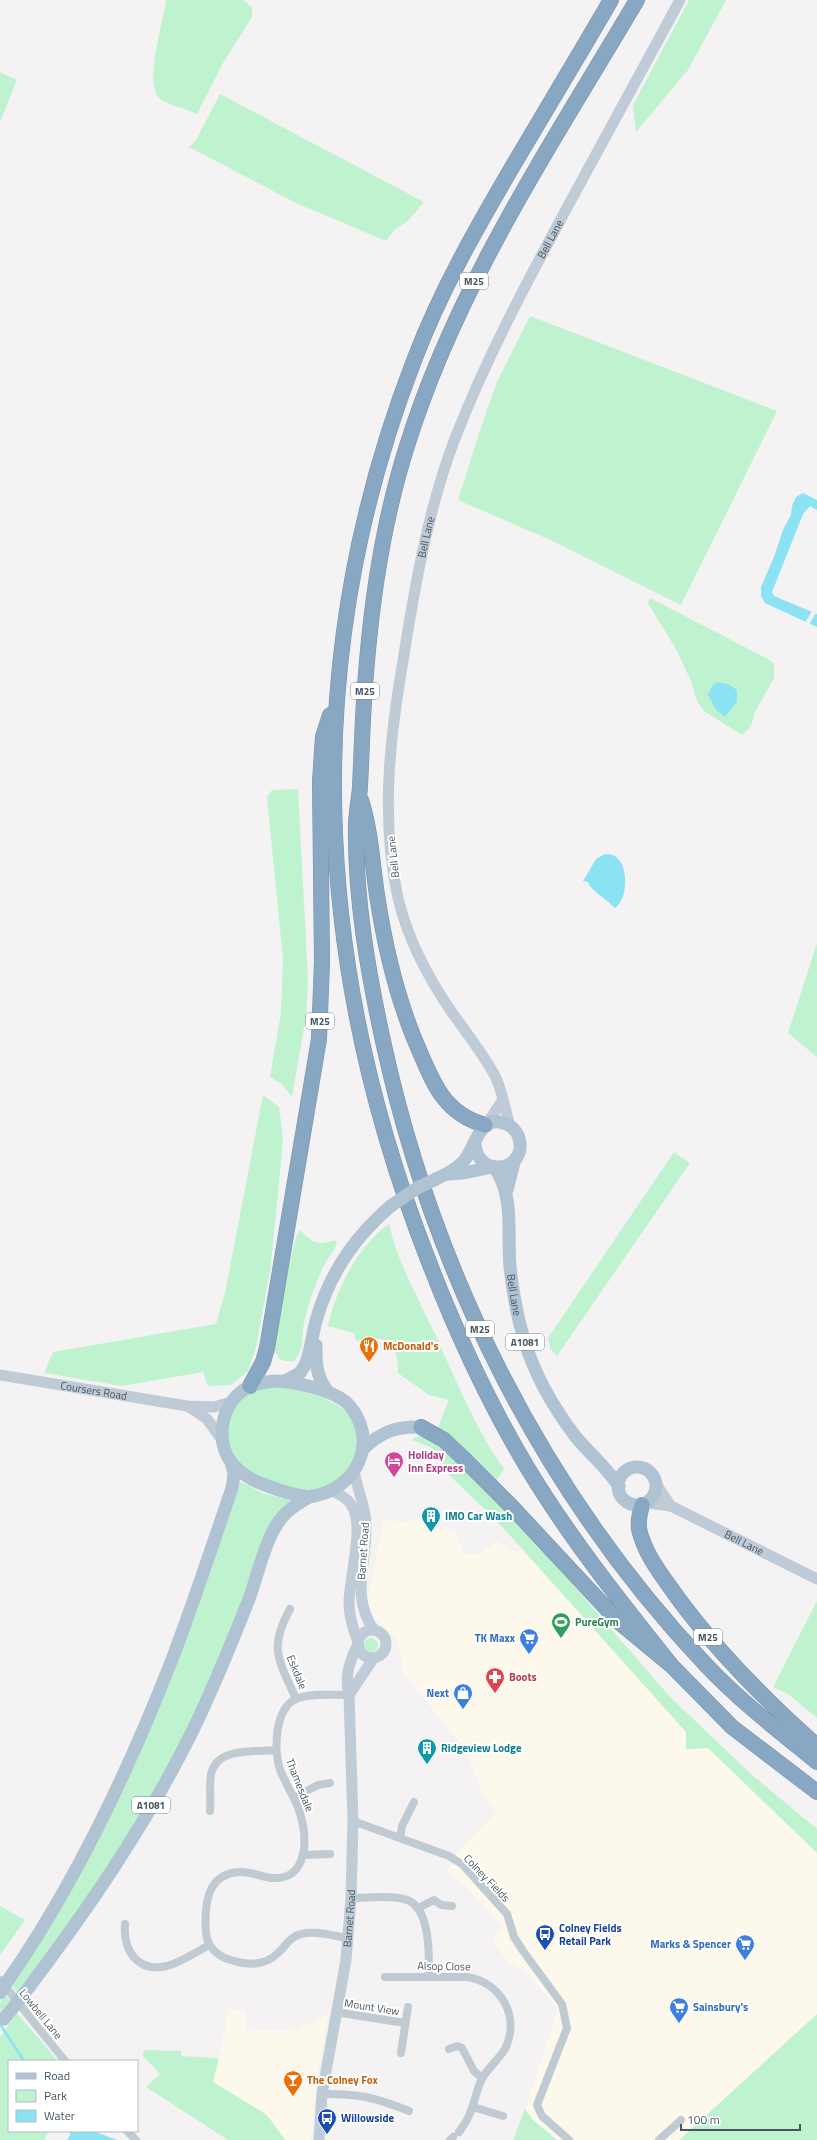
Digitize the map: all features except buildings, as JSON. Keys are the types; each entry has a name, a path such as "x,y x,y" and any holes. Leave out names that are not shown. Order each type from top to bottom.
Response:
{"highway":[{"name":"M25","path":"611,0 461,254 414,358 389,429 367,507 353,569 338,691 334,743 334,816 336,870 342,933 362,1050 375,1102 404,1195 441,1293 466,1349 525,1463 590,1561 671,1666"},
{"name":"M25","path":"637,0 542,159 483,262 448,336 427,387 406,447 387,520 376,589 365,688 356,824 359,887 366,947 392,1078 410,1142 439,1232 485,1341 531,1430 577,1505 649,1601 707,1666 754,1711 817,1762"},
{"name":"M25","path":"250,1386 263,1362 267,1348 319,1040 322,962 320,781 323,737 338,691"},
{"name":"M25","path":"359,793 369,826 385,942 401,1002 415,1041 430,1076 444,1100 458,1113 475,1122 486,1125"},
{"name":"M25","path":"421,1427 444,1440 463,1458 512,1507 619,1622 671,1666 732,1727 817,1792"},
{"name":"M25","path":"644,1504 639,1526 642,1538 655,1566 677,1597 712,1641 767,1701 817,1746"}],"main road":[{"name":"Bell Lane","path":"510,1126 494,1072 438,992 423,966 406,926 394,878 388,798 392,725 418,572 436,501 453,444 476,387 518,298 680,0"},
{"path":"286,1381 300,1373 305,1365 325,1293 341,1261 373,1221 392,1205 417,1188 448,1174 467,1157 480,1131 486,1125 502,1101"},
{"path":"448,1174 464,1173 493,1167 503,1167 515,1159 520,1146 519,1138 510,1126 497,1122 486,1125"},
{"path":"475,1143 478,1157 482,1162 493,1167"},
{"name":"Bell Lane","path":"515,1159 507,1190 510,1266 516,1309 525,1343 533,1365 553,1403 575,1436 606,1468 618,1486"},
{"name":"Bell Lane","path":"493,1167 507,1190"},
{"path":"316,1321 317,1372 321,1384 328,1392"},
{"name":"Coursers Road","path":"0,1375 188,1406 214,1407 231,1402"},
{"path":"0,1993 5,1980 38,1939 90,1843 134,1751 171,1662 232,1488 234,1474 222,1440 222,1425 231,1402 250,1386 262,1382 286,1381 328,1392 348,1404 358,1419 363,1434 363,1449 354,1471 340,1486 332,1491 311,1496 287,1493 261,1484 243,1474 231,1462"},
{"name":"Coursers Road","path":"188,1406 206,1418 222,1440"},
{"path":"363,1449 376,1437 389,1430 403,1426 421,1427"},
{"path":"606,1468 627,1470 643,1468 651,1474 656,1484 654,1494 644,1504 631,1504 626,1501 619,1492 618,1486 627,1470"},
{"name":"Barnet Road","path":"354,1471 364,1505 366,1526 360,1597 364,1614 374,1630"},
{"name":"Bell Lane","path":"656,1484 671,1506"},
{"name":"Barnet Road","path":"319,2140 322,2094 348,1938 351,1898 353,1821 349,1695 346,1685 358,1643 352,1628 349,1604 355,1555 355,1513 348,1501 332,1491"},
{"name":"A1081","path":"2,2022 79,1921 119,1860 159,1794 192,1732 228,1653 274,1529 278,1522 292,1507 311,1496"},
{"name":"Bell Lane","path":"644,1504 671,1506 817,1579"},
{"path":"349,1695 373,1659 384,1653 387,1644 384,1636 374,1630 365,1632 358,1643 360,1653 373,1659"}],"street":[{"name":"Eskdale","path":"290,1609 280,1629 276,1646 281,1664 296,1699"},
{"path":"296,1699 305,1696 349,1695"},
{"name":"Thamesdale","path":"296,1699 288,1707 278,1726 276,1750 281,1773 295,1797 304,1830 304,1855"},
{"path":"210,1811 211,1775 214,1766 219,1759 232,1753 276,1750"},
{"path":"295,1797 318,1785 330,1783"},
{"path":"400,1838 402,1826 414,1802"},
{"name":"Colney Fields","path":"353,1821 449,1856 463,1865 507,1914 514,1937 526,1956 562,2004 567,2028 537,2105 542,2116 569,2140"},
{"path":"330,1854 304,1855 297,1868 280,1877 272,1878 244,1872 231,1873 216,1881 209,1893 207,1901 206,1930 209,1945 220,1955 227,1958 255,1964 267,1961 278,1953 289,1940 301,1934 309,1932 348,1938"},
{"path":"351,1898 403,1898 418,1908 427,1934 429,1976"},
{"path":"418,1908 434,1900 441,1905 452,1906"},
{"path":"125,1924 126,1946 130,1954 135,1959 152,1967 169,1965 209,1945"},
{"name":"Alsop Close","path":"385,1977 429,1976 478,1979 494,1988 504,2001 510,2016 509,2036 501,2055 482,2078 473,2107 454,2136"},
{"name":"Lowbell Lane","path":"5,1980 64,2060"},
{"name":"Mount View","path":"401,2053 408,2007"},
{"name":"Mount View","path":"335,2012 405,2023"},
{"path":"449,2048 457,2046 462,2048 474,2071 482,2078"},
{"path":"322,2094 357,2094 368,2096 409,2111"},
{"path":"473,2107 503,2116"},
{"path":"659,2140 681,2120"},
{"path":"128,2132 136,2140"}],"shaded area":[{"path":"417,1518 455,1532 465,1554 479,1554 497,1541 516,1552 522,1549 686,1732 686,1749 708,1748 817,1853 817,2014 679,2140 557,2140 533,2120 525,2109 558,2010 526,1971 508,1962 493,1942 494,1938 503,1927 464,1884 447,1873 457,1852 497,1812 481,1790 465,1749 404,1674 397,1641 375,1617 367,1601 384,1519 397,1524"},
{"path":"229,2009 246,2010 246,2029 293,2031 328,2014 313,2104 311,2140 285,2140 267,2115 213,2082"}],"green space":[{"path":"166,0 243,0 252,7 252,17 223,63 197,114 162,101 155,91 153,80 154,66"},
{"path":"689,0 726,0 688,70 636,132 633,105"},
{"path":"0,72 17,80 0,122"},
{"path":"220,94 424,202 407,222 395,229 386,241 296,203 189,147 196,140"},
{"path":"530,316 777,411 681,605 555,542 458,500 497,382"},
{"path":"650,598 770,660 774,664 774,678 755,712 751,726 742,735 704,711 697,701 691,681 676,649 648,603"},
{"path":"298,789 308,980 306,1016 292,1097 282,1084 270,1077 281,1013 283,960 267,797 272,790"},
{"path":"817,943 817,1057 788,1033"},
{"path":"263,1095 279,1107 283,1138 270,1271 256,1347 248,1371 231,1385 208,1386 203,1372 122,1386 44,1373 53,1352 216,1324 225,1293"},
{"path":"674,1152 690,1163 557,1356 550,1348 548,1338"},
{"path":"389,1224 402,1265 474,1419 493,1453 504,1469 496,1481 453,1439 437,1429 449,1400 429,1395 398,1373 397,1357 390,1341 374,1338 356,1341 354,1333 328,1326 337,1298 350,1269 368,1244"},
{"path":"300,1230 308,1238 315,1242 323,1243 335,1240 337,1243 323,1267 312,1295 304,1323 300,1352 294,1361 286,1361 279,1359 274,1348 281,1300 296,1237"},
{"path":"285,1387 314,1395 339,1406 349,1415 355,1426 357,1440 351,1465 338,1480 319,1489 303,1489 274,1483 257,1477 237,1460 229,1447 227,1437 230,1418 240,1401 258,1389"},
{"path":"426,1435 508,1509 503,1518 514,1517 671,1698 751,1774 817,1829 817,1853 708,1748 686,1749 686,1732 497,1521 449,1475 432,1448 412,1440 415,1437"},
{"path":"239,1481 262,1493 291,1500 282,1510 267,1534 228,1636 189,1726 144,1809 104,1872 18,1994 12,1986 114,1803"},
{"path":"817,1601 817,1718 788,1694 773,1687"},
{"path":"371,1638 376,1640 378,1645 376,1650 371,1652 366,1650 364,1645 366,1640"},
{"path":"0,1906 25,1920 0,1955"},
{"path":"5,1995 12,2002 0,2018 0,2003"},
{"path":"17,2013 57,2060 8,2060 8,2132 48,2132 44,2140 0,2140 0,2037"},
{"path":"817,2014 817,2140 679,2140"},
{"path":"145,2050 181,2051 181,2056 219,2058 213,2082 267,2115 285,2140 228,2140 146,2087 160,2074 142,2055"},
{"path":"525,2109 533,2120 557,2140 513,2140"}],"water":[{"path":"803,493 817,500 817,510 810,506 803,514 772,592 774,596 817,614 817,627 765,603 761,596 761,587 774,557 783,530 791,515 792,506 796,497"},
{"path":"718,682 728,684 737,690 737,702 725,717 716,710 708,695 712,686"},
{"path":"605,854 613,855 619,860 623,867 625,876 623,895 615,908 596,892 588,882 583,881 596,859"},
{"path":"72,2132 96,2132 117,2140 67,2140"}],"pier":[{"path":"812,611 816,613 809,625 805,623"}],"waterway":[{"path":"0,2024 23,2060"}],"place":[{"name":"McDonald's","path":"369,1363"},
{"name":"Holiday Inn Express","path":"394,1478"},
{"name":"IMO Car Wash","path":"431,1533"},
{"name":"PureGym","path":"561,1639"},
{"name":"TK Maxx","path":"529,1655"},
{"name":"Boots","path":"495,1694"},
{"name":"Next","path":"463,1710"},
{"name":"Ridgeview Lodge","path":"427,1765"},
{"name":"Colney Fields Retail Park","path":"545,1951"},
{"name":"Marks & Spencer","path":"745,1961"},
{"name":"Sainsbury's","path":"679,2024"},
{"name":"The Colney Fox","path":"293,2097"},
{"name":"Willowside","path":"327,2135"}]}
